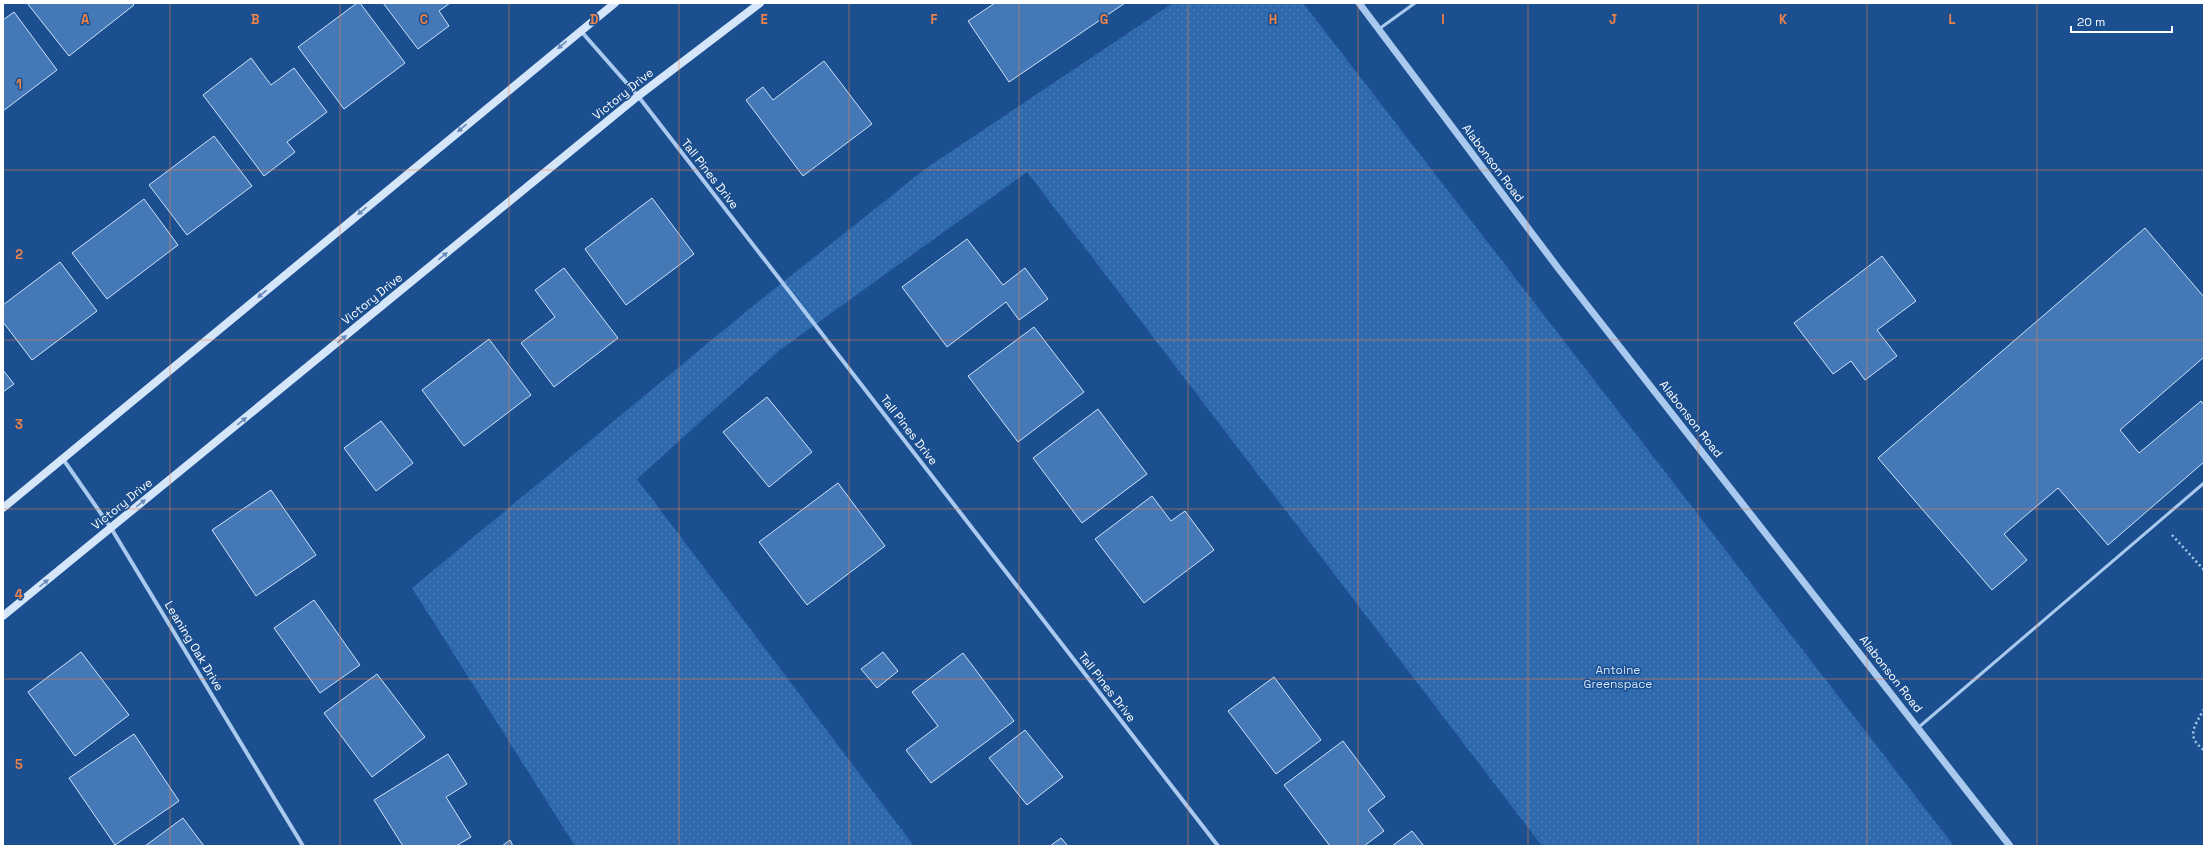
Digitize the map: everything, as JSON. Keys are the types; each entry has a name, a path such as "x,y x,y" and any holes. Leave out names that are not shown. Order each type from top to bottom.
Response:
{"main road":[{"path":"3,508 580,30 615,3"},
{"name":"Victory Drive","path":"3,616 638,96 760,3"}],"street":[{"name":"Alabonson Road","path":"1359,3 1558,268 2010,846"},
{"name":"Tall Pines Drive","path":"580,30 638,96 1218,846"},
{"name":"Leaning Oak Drive","path":"63,459 111,528 303,846"}],"lane":[{"path":"1379,29 1415,3"},
{"path":"1918,727 2204,483"}],"path":[{"path":"2160,522 2204,570"},
{"path":"2204,709 2193,730 2193,738 2195,744 2204,750"}],"green space":[{"name":"Antoine Greenspace","path":"1173,3 1303,3 1954,846 1542,846 1027,172 780,350 637,479 914,846 575,846 412,588 748,310 925,169"}],"building":[{"path":"27,3 132,3 134,5 69,56"},
{"path":"357,3 360,3 405,63 344,109 298,47"},
{"path":"383,3 450,3 439,11 449,26 418,49"},
{"path":"995,3 1125,3 1009,82 968,21"},
{"path":"14,12 57,70 3,111 3,20"},
{"path":"251,58 271,85 294,68 327,112 287,142 295,152 264,176 203,95"},
{"path":"824,61 872,124 803,176 746,100 763,87 773,100"},
{"path":"214,136 252,186 187,235 149,185"},
{"path":"652,198 694,254 626,305 585,249"},
{"path":"144,199 178,245 107,299 72,253"},
{"path":"2145,228 2204,297 2204,357 2120,430 2139,453 2201,401 2204,405 2204,462 2108,545 2058,488 2004,534 2027,560 1992,590 1878,458"},
{"path":"967,239 1003,285 1025,268 1048,299 1019,320 1006,302 947,347 902,287"},
{"path":"1882,256 1916,301 1877,330 1897,356 1865,380 1851,361 1833,374 1794,323"},
{"path":"60,262 97,311 32,360 3,322 3,305"},
{"path":"564,268 618,338 554,387 521,343 555,317 535,290"},
{"path":"1034,327 1084,392 1018,442 968,376"},
{"path":"489,339 531,395 464,446 422,390"},
{"path":"3,370 14,384 3,392"},
{"path":"767,397 812,452 769,487 723,432"},
{"path":"1098,409 1147,474 1082,523 1033,458"},
{"path":"381,421 413,463 376,491 344,448"},
{"path":"838,483 885,546 807,605 759,542"},
{"path":"271,490 316,555 256,596 212,530"},
{"path":"1152,496 1171,521 1185,511 1214,550 1144,603 1095,539"},
{"path":"314,600 360,665 320,693 274,628"},
{"path":"81,652 129,715 75,756 28,692"},
{"path":"883,652 898,671 877,688 861,669"},
{"path":"963,653 1014,721 931,783 906,750 938,726 912,692"},
{"path":"377,674 425,737 372,777 324,713"},
{"path":"1274,677 1321,740 1276,774 1228,711"},
{"path":"1025,730 1063,777 1027,805 989,758"},
{"path":"134,734 179,801 115,845 69,778"},
{"path":"1343,741 1385,797 1368,810 1384,831 1364,846 1330,846 1284,785"},
{"path":"448,754 467,784 446,797 471,837 456,846 403,846 374,800"},
{"path":"183,818 204,846 145,846"},
{"path":"1412,831 1424,846 1392,846"},
{"path":"1061,838 1068,846 1050,846"},
{"path":"510,840 513,846 502,846"}]}
